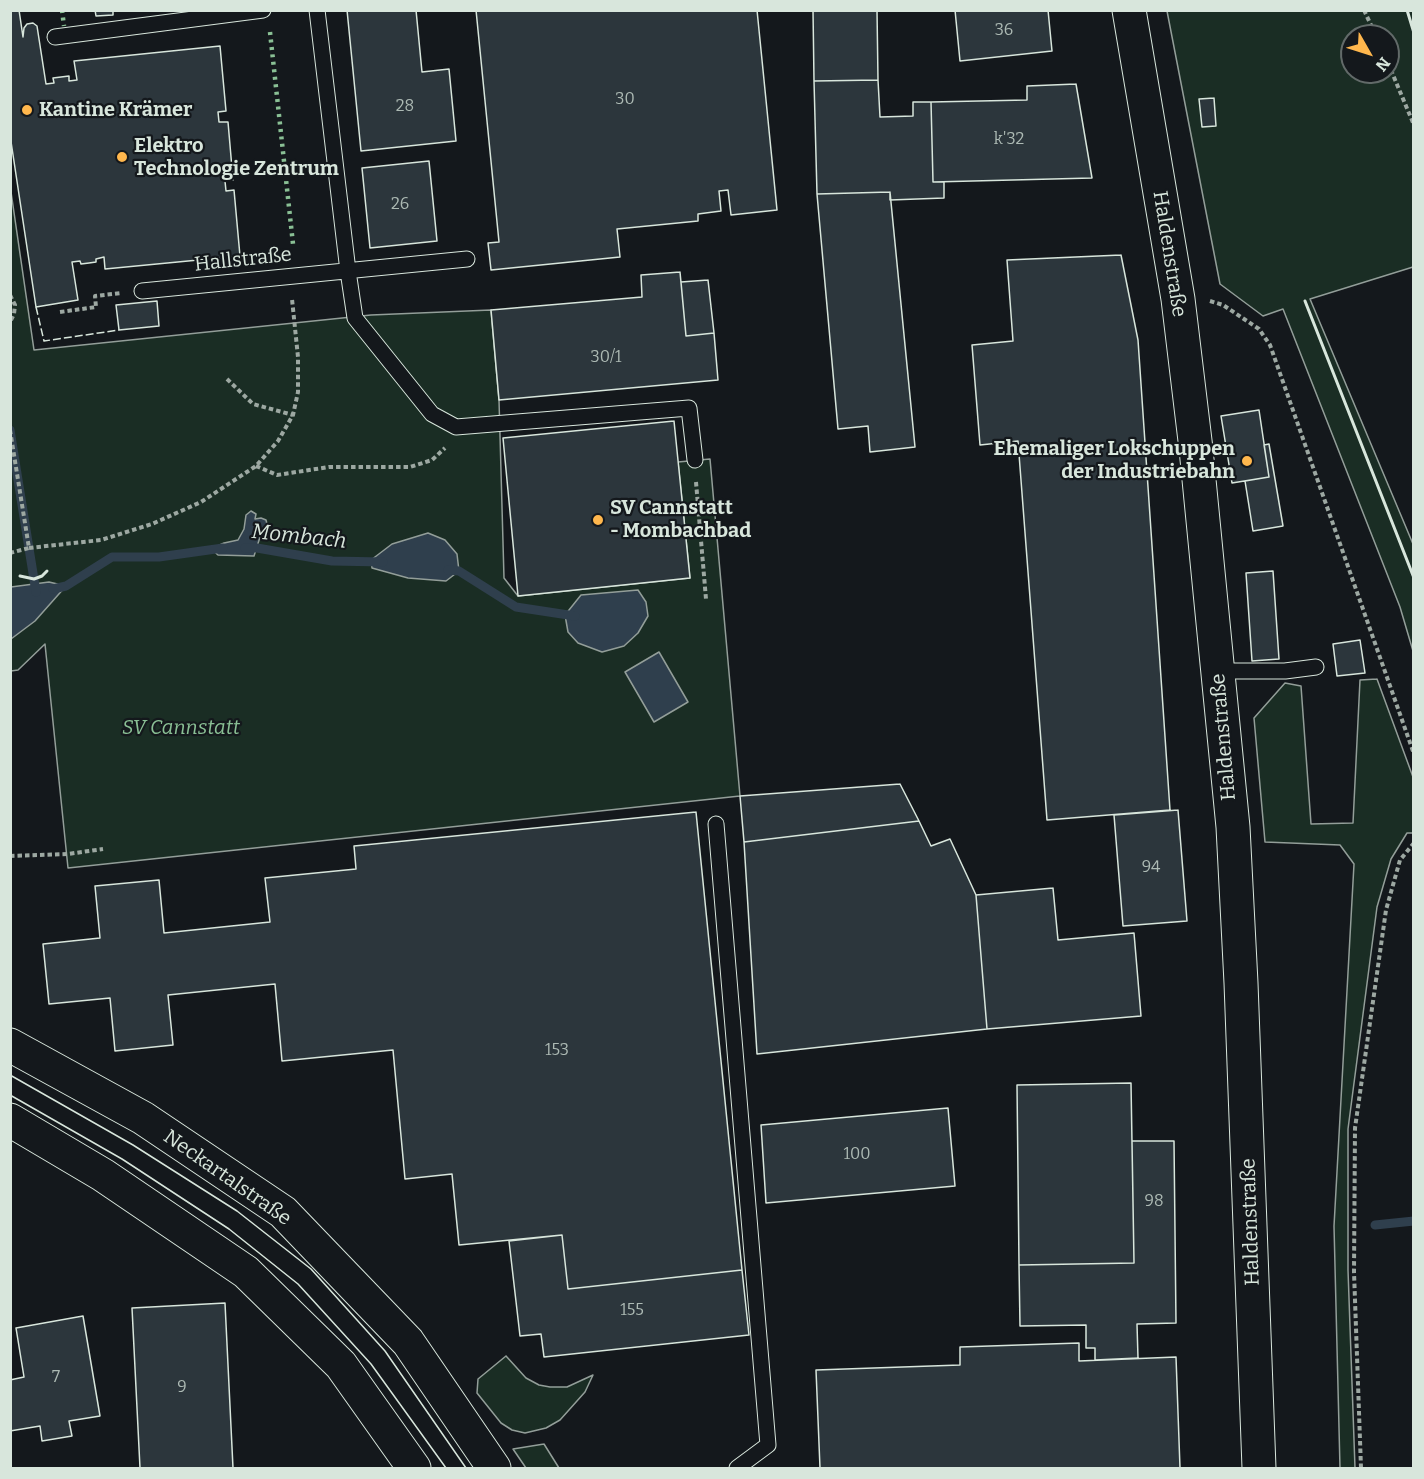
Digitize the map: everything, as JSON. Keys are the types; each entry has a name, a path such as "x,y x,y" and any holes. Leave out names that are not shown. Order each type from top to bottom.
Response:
{"street":[{"name":"Haldenstraße","path":"1129,10 1178,299 1196,448 1233,827 1259,1468"},
{"name":"Neckartalstraße","path":"10,1045 142,1118 283,1212 408,1342 494,1468"},
{"path":"10,1120 103,1175 246,1272 340,1365 414,1468"}],"lane":[{"path":"55,37 263,10"},
{"path":"317,10 348,271 356,318 432,414 456,427 689,408 694,460"},
{"name":"Hallstraße","path":"142,291 466,259"},
{"path":"1218,671 1285,671 1316,667"},
{"path":"716,824 768,1446 737,1468"}],"path":[{"path":"1364,10 1370,24"},
{"path":"1397,84 1413,124"},
{"path":"10,553 29,548 101,540 152,524 201,502 256,466 278,441 293,415 297,392 298,357 289,276"},
{"path":"60,312 96,307 95,296 142,291"},
{"path":"10,296 15,305 10,322"},
{"path":"1178,299 1214,301 1222,305 1259,329 1270,345 1413,754"},
{"path":"226,379 253,404 293,415"},
{"path":"256,466 277,475 328,466 410,467 432,460 452,442 456,427"},
{"path":"10,430 29,548"},
{"path":"694,460 706,599"},
{"path":"1362,1468 1354,1272 1355,1128 1386,910 1400,860 1413,843"},
{"path":"10,856 68,854 103,849"}],"green space":[{"path":"1167,11 1413,11 1413,267 1310,299 1413,544 1413,651 1400,607 1283,309 1263,316 1220,284"},
{"name":"SV Cannstatt","path":"10,185 34,350 371,315 491,310 499,400 504,578 518,596 690,578 678,462 710,459 740,796 68,868 45,644 18,670 11,671"},
{"path":"1377,679 1413,777 1414,833 1407,833 1391,859 1377,907 1348,1129 1348,1270 1355,1468 1340,1468 1334,1226 1354,864 1340,845 1265,842 1254,718 1285,683 1301,686 1311,824 1353,823 1360,680"},
{"path":"506,1356 526,1378 539,1385 567,1387 593,1375 585,1392 560,1420 546,1428 525,1433 512,1430 501,1423 477,1393 478,1379"},
{"path":"544,1444 559,1468 526,1468 513,1449"}],"water":[{"path":"251,511 256,514 255,519 266,520 267,524 254,556 218,555 211,549 238,540 244,529 246,515"},
{"path":"428,533 445,540 457,554 459,571 446,581 408,578 372,568 371,560 392,544"},
{"path":"49,582 66,586 35,621 11,639 11,587"},
{"path":"638,590 646,602 648,616 638,633 624,646 602,652 578,643 568,632 565,615 581,595"},
{"path":"659,652 688,702 654,722 625,672"}],"building":[{"name":"Elektro Technologie Zentrum","path":"10,10 19,10 23,37 27,24 33,23 37,26 46,84 54,83 53,78 69,76 69,81 77,80 74,61 220,46 226,111 218,112 219,122 228,122 233,180 225,181 226,191 234,190 240,256 105,269 104,257 96,259 96,262 81,264 80,261 72,262 78,300 36,307 10,135"},
{"path":"95,10 113,10 113,15 96,16"},
{"path":"347,10 416,10 422,72 449,69 456,141 361,151"},
{"path":"476,10 757,10 777,210 731,215 728,190 719,191 721,211 698,214 698,221 617,229 620,257 491,270 488,243 499,242"},
{"path":"813,10 877,10 878,80 814,81"},
{"path":"955,10 1048,10 1052,51 960,61"},
{"path":"878,80 880,117 913,116 913,102 931,102 933,182 944,182 944,198 890,200 890,192 817,194 814,81"},
{"path":"1076,84 1092,178 933,182 931,102 1027,100 1027,86"},
{"path":"1214,98 1216,126 1202,127 1199,99"},
{"path":"429,161 437,241 370,248 362,168"},
{"path":"890,192 915,447 870,452 868,426 838,429 817,194"},
{"path":"1121,255 1138,340 1170,810 1047,820 1018,441 980,445 972,345 1013,341 1007,260"},
{"path":"680,272 686,336 714,333 718,380 499,400 491,310 642,297 641,275"},
{"path":"708,280 714,333 686,336 681,282"},
{"path":"157,301 159,326 119,330 116,305"},
{"name":"Ehemaliger Lokschuppen der Industriebahn","path":"1259,410 1269,477 1232,483 1221,416"},
{"name":"SV Cannstatt - Mombachbad","path":"674,421 690,578 518,596 503,438"},
{"path":"1269,444 1283,526 1253,531 1245,481 1269,477 1264,445"},
{"path":"1273,571 1279,659 1252,661 1246,573"},
{"path":"1360,640 1365,673 1337,676 1333,644"},
{"path":"900,784 919,821 744,842 740,796"},
{"path":"1178,810 1187,921 1123,926 1114,815"},
{"path":"696,812 742,1270 568,1289 562,1235 459,1245 452,1174 405,1179 393,1050 282,1061 275,984 168,995 173,1045 115,1051 110,998 49,1004 43,944 100,938 95,886 159,880 164,933 270,922 265,878 356,869 354,846"},
{"path":"919,821 931,846 950,839 976,895 987,1029 757,1054 744,842"},
{"path":"1053,888 1058,940 1134,933 1141,1016 987,1029 976,895"},
{"path":"1131,1083 1134,1263 1019,1265 1017,1085"},
{"path":"948,1108 955,1186 766,1203 761,1125"},
{"path":"1132,1141 1174,1141 1176,1323 1137,1324 1138,1358 1095,1360 1095,1348 1086,1348 1086,1325 1020,1326 1019,1265 1134,1263"},
{"path":"562,1235 568,1289 742,1270 749,1335 544,1357 541,1334 520,1336 509,1241"},
{"path":"225,1303 233,1468 140,1468 132,1308"},
{"path":"83,1316 100,1416 69,1421 72,1436 42,1441 40,1426 10,1431 10,1380 24,1377 16,1328"},
{"path":"1079,1343 1079,1361 1176,1357 1180,1468 820,1468 816,1370 960,1365 960,1347"}],"waterway":[{"path":"10,430 36,592"},
{"name":"Mombach","path":"53,589 66,586 112,557 159,557 223,548"},
{"name":"Mombach","path":"245,548 332,561 383,562"},
{"name":"Mombach","path":"448,570 459,571 516,607 575,616"},
{"path":"1375,1225 1414,1221"}],"tram line":[{"path":"10,1075 133,1145 237,1211 311,1269 385,1351 466,1468"},
{"path":"10,1095 122,1159 229,1229 298,1284 371,1364 446,1468"}],"hedge":[{"path":"62,10 64,26"},
{"path":"270,32 293,244"}],"fence":[{"path":"36,307 44,341 119,330"}],"wall":[{"path":"1407,10 1414,33"},
{"path":"1305,301 1414,578"},
{"path":"20,576 34,579 47,571"}],"place":[{"name":"Kantine Krämer","path":"27,110"},
{"name":"Elektro Technologie Zentrum","path":"122,157"},
{"name":"Ehemaliger Lokschuppen der Industriebahn","path":"1247,461"},
{"name":"SV Cannstatt - Mombachbad","path":"598,520"}]}
